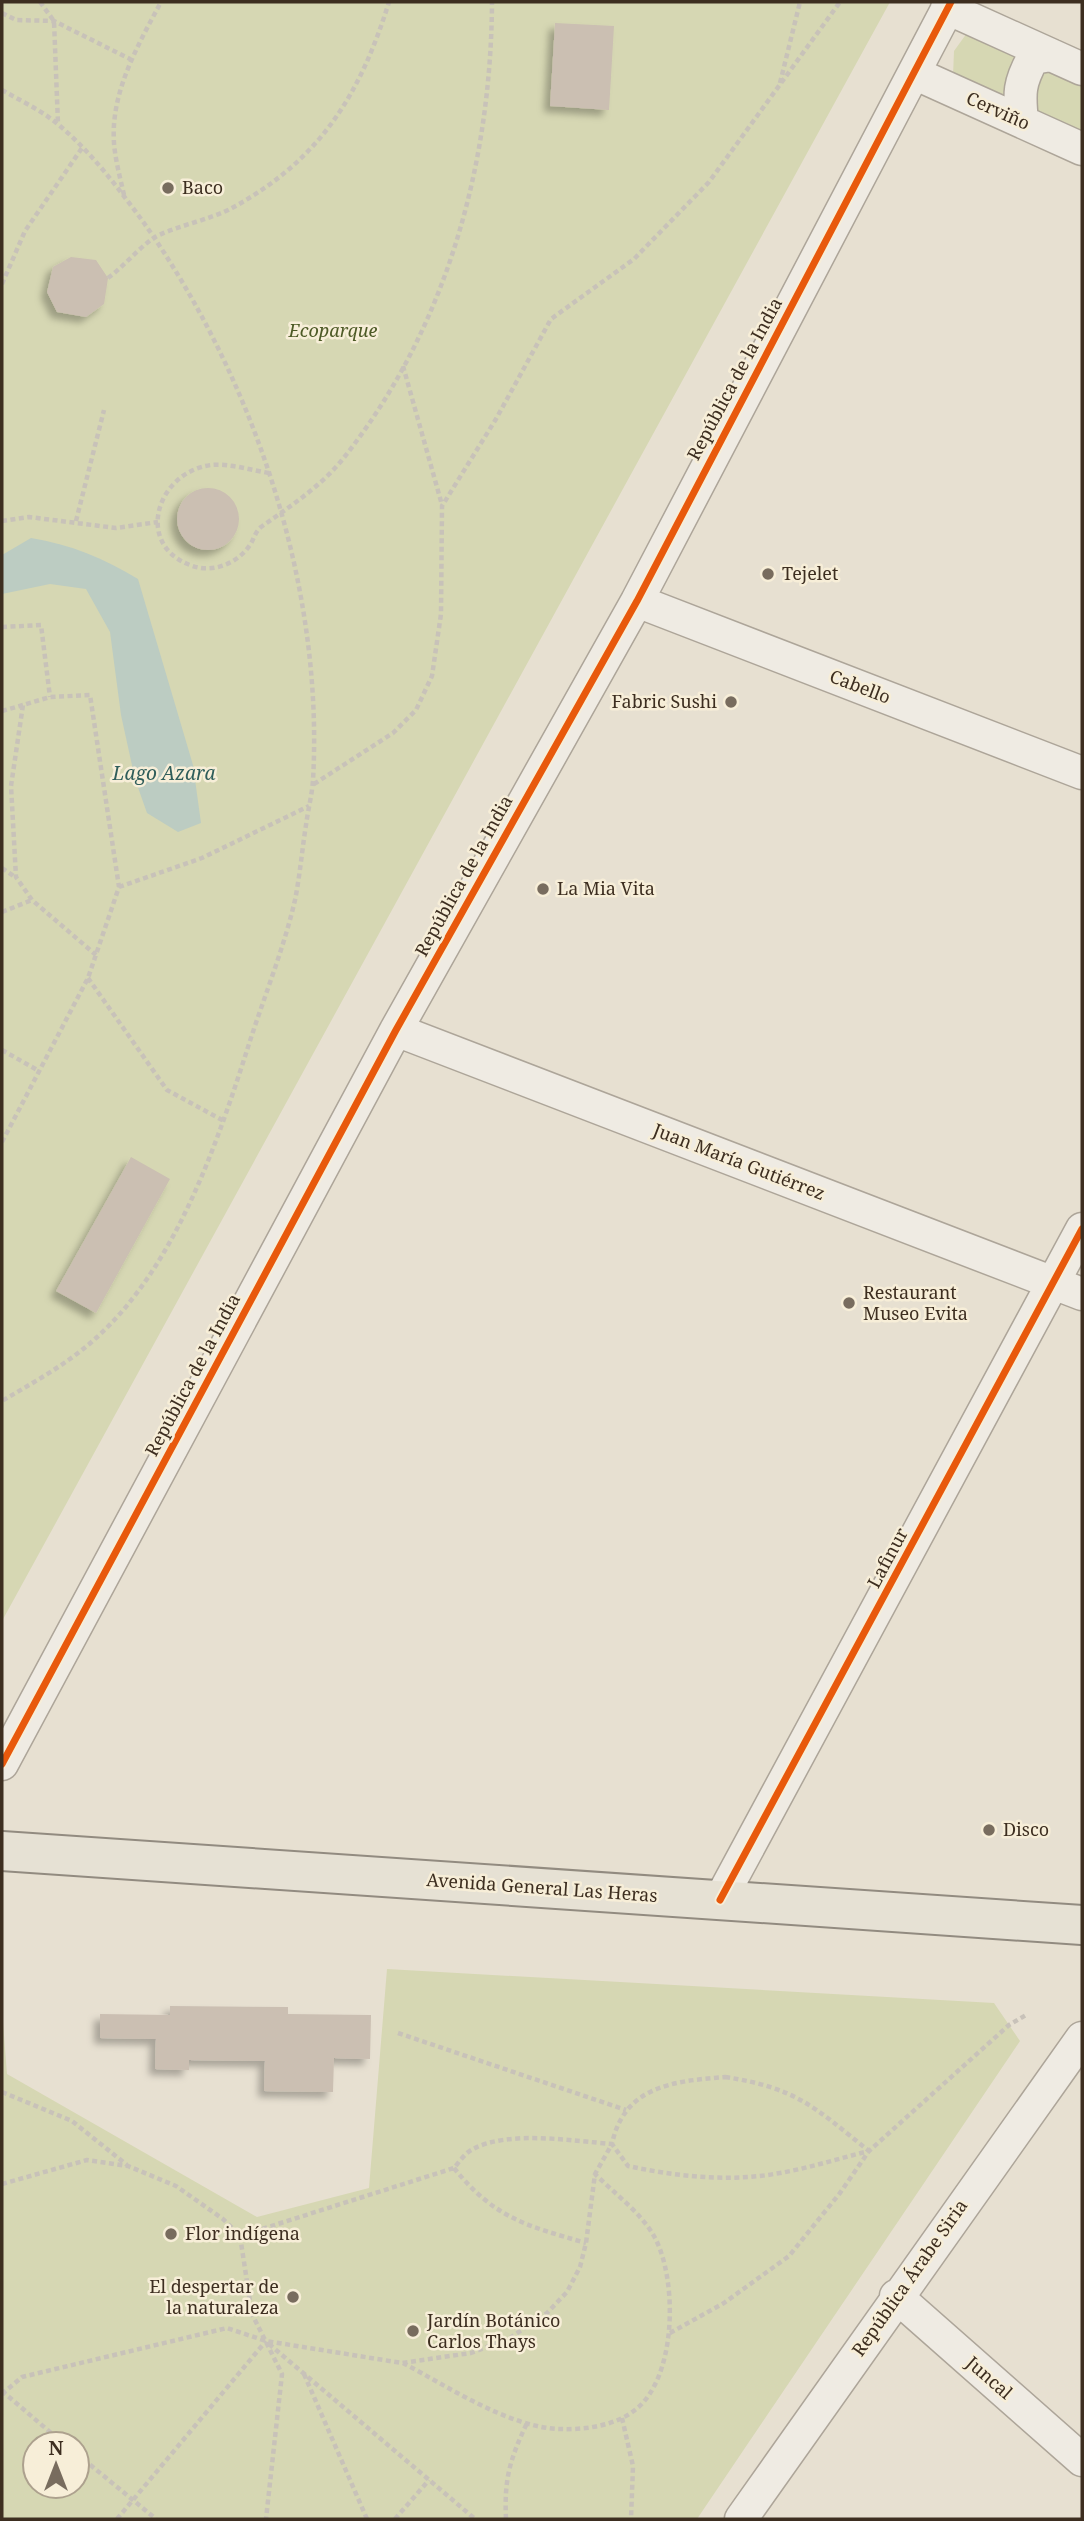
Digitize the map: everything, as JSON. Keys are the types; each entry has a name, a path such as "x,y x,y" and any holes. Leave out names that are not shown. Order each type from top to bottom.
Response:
{"main road":[{"name":"Avenida General Las Heras","path":"2,1852 1082,1925"}],"street":[{"path":"949,5 1082,69"},
{"name":"República de la India","path":"2,1764 396,1030 637,601 949,5"},
{"path":"1022,121 1018,90 1027,69 1033,58 1051,55"},
{"name":"Cerviño","path":"914,73 1082,149"},
{"name":"Cabello","path":"637,601 1082,773"},
{"name":"Juan María Gutiérrez","path":"396,1030 1082,1293"},
{"name":"Lafinur","path":"720,1900 1082,1229"},
{"name":"República Árabe Siria","path":"741,2519 896,2296 1082,2038"},
{"name":"Juncal","path":"896,2296 1082,2460"}],"path":[{"path":"40,2 54,21 58,124"},
{"path":"124,196 114,150 116,112 130,59 161,2"},
{"path":"108,278 154,238 230,209 264,188 298,160 326,132 356,89 389,2"},
{"path":"269,473 212,465 184,474 164,494 158,522 167,548 177,558 204,569 232,563 248,548 257,530 305,496 341,461 404,366 444,280 465,211 486,107 491,59 492,2"},
{"path":"779,87 800,2"},
{"path":"442,506 496,419 551,318 634,259 709,182 840,2"},
{"path":"2,13 16,19 54,21 130,59"},
{"path":"2,90 58,124 124,196 154,238 214,335 269,473 281,514 302,611 315,713 313,785 294,902 224,1121 171,1238 139,1289 96,1338 2,1401"},
{"path":"2,284 25,231 82,148"},
{"path":"313,785 393,733 416,710 432,676 441,614 442,506 404,366"},
{"path":"76,521 104,410"},
{"path":"2,521 29,517 117,528 158,522"},
{"path":"2,627 41,625 50,697"},
{"path":"2,710 50,697 90,695 119,887 88,978 2,1142"},
{"path":"16,877 11,786 23,705"},
{"path":"119,887 202,858 309,806"},
{"path":"2,868 16,877 32,900 96,955"},
{"path":"2,912 32,900"},
{"path":"88,978 167,1090 224,1121"},
{"path":"2,1050 39,1071"},
{"path":"669,2333 724,2303 789,2256 840,2193 869,2151 1009,2025 1026,2015"},
{"path":"398,2033 626,2110"},
{"path":"47,2430 2,2393 22,2378 228,2328 266,2341 402,2363 471,2353 519,2332 547,2313 568,2292 580,2267 586,2243 595,2174 612,2144 616,2124 634,2101 659,2088 691,2080 725,2077 765,2083 802,2097 869,2151"},
{"path":"2,2092 72,2121 128,2166"},
{"path":"240,2236 454,2168 471,2149 505,2140 558,2139 612,2144 628,2166 660,2173 710,2176 772,2174 869,2151"},
{"path":"2,2184 88,2160 128,2166 176,2186 223,2219 240,2236 252,2314 282,2374 266,2519"},
{"path":"454,2168 477,2196 524,2225 586,2243"},
{"path":"402,2363 488,2408 527,2423 556,2429 586,2429 622,2418 638,2409 663,2369 669,2333 670,2297 653,2235 595,2174"},
{"path":"266,2341 475,2519"},
{"path":"117,2519 266,2341"},
{"path":"304,2373 367,2519"},
{"path":"622,2418 633,2466 631,2519"},
{"path":"506,2519 504,2488 510,2459 527,2423"},
{"path":"91,2466 156,2519"},
{"path":"395,2519 429,2480"}],"green space":[{"name":"Ecoparque","path":"2,2 890,2 2,1621"},
{"path":"967,33 1082,85 1082,133 953,76 954,51"},
{"name":"Jardín Botánico Carlos Thays","path":"387,1969 994,2003 1020,2041 697,2519 2,2519 2,2010 7,2074 257,2217 369,2188"}],"water":[{"name":"Lago Azara","path":"31,538 87,553 138,579 193,765 201,823 178,832 147,813 135,779 121,715 110,632 86,589 50,584 2,594 2,555"}],"building":[{"path":"555,23 614,26 609,110 550,106"},
{"path":"71,257 96,260 108,278 104,304 86,317 57,312 47,292 53,267"},
{"path":"202,488 214,488 230,497 237,507 237,531 230,541 214,550 202,550 191,545 182,536 177,525 177,513 182,502 191,493"},
{"path":"131,1157 170,1179 96,1313 56,1291"},
{"path":"170,2006 288,2007 288,2014 371,2015 370,2059 334,2058 333,2092 264,2091 265,2061 189,2060 189,2070 155,2069 156,2039 100,2038 100,2014 170,2015"}],"cycle path":[{"path":"2,1764 396,1030 637,601 951,2"},
{"path":"720,1900 1082,1229"}],"place":[{"name":"Baco","path":"168,188"},
{"name":"Tejelet","path":"768,574"},
{"name":"Fabric Sushi","path":"731,702"},
{"name":"La Mia Vita","path":"543,889"},
{"name":"Restaurant Museo Evita","path":"849,1303"},
{"name":"Disco","path":"989,1830"},
{"name":"Flor indígena","path":"171,2234"},
{"name":"El despertar de la naturaleza","path":"293,2297"},
{"name":"Jardín Botánico Carlos Thays","path":"413,2331"}]}
